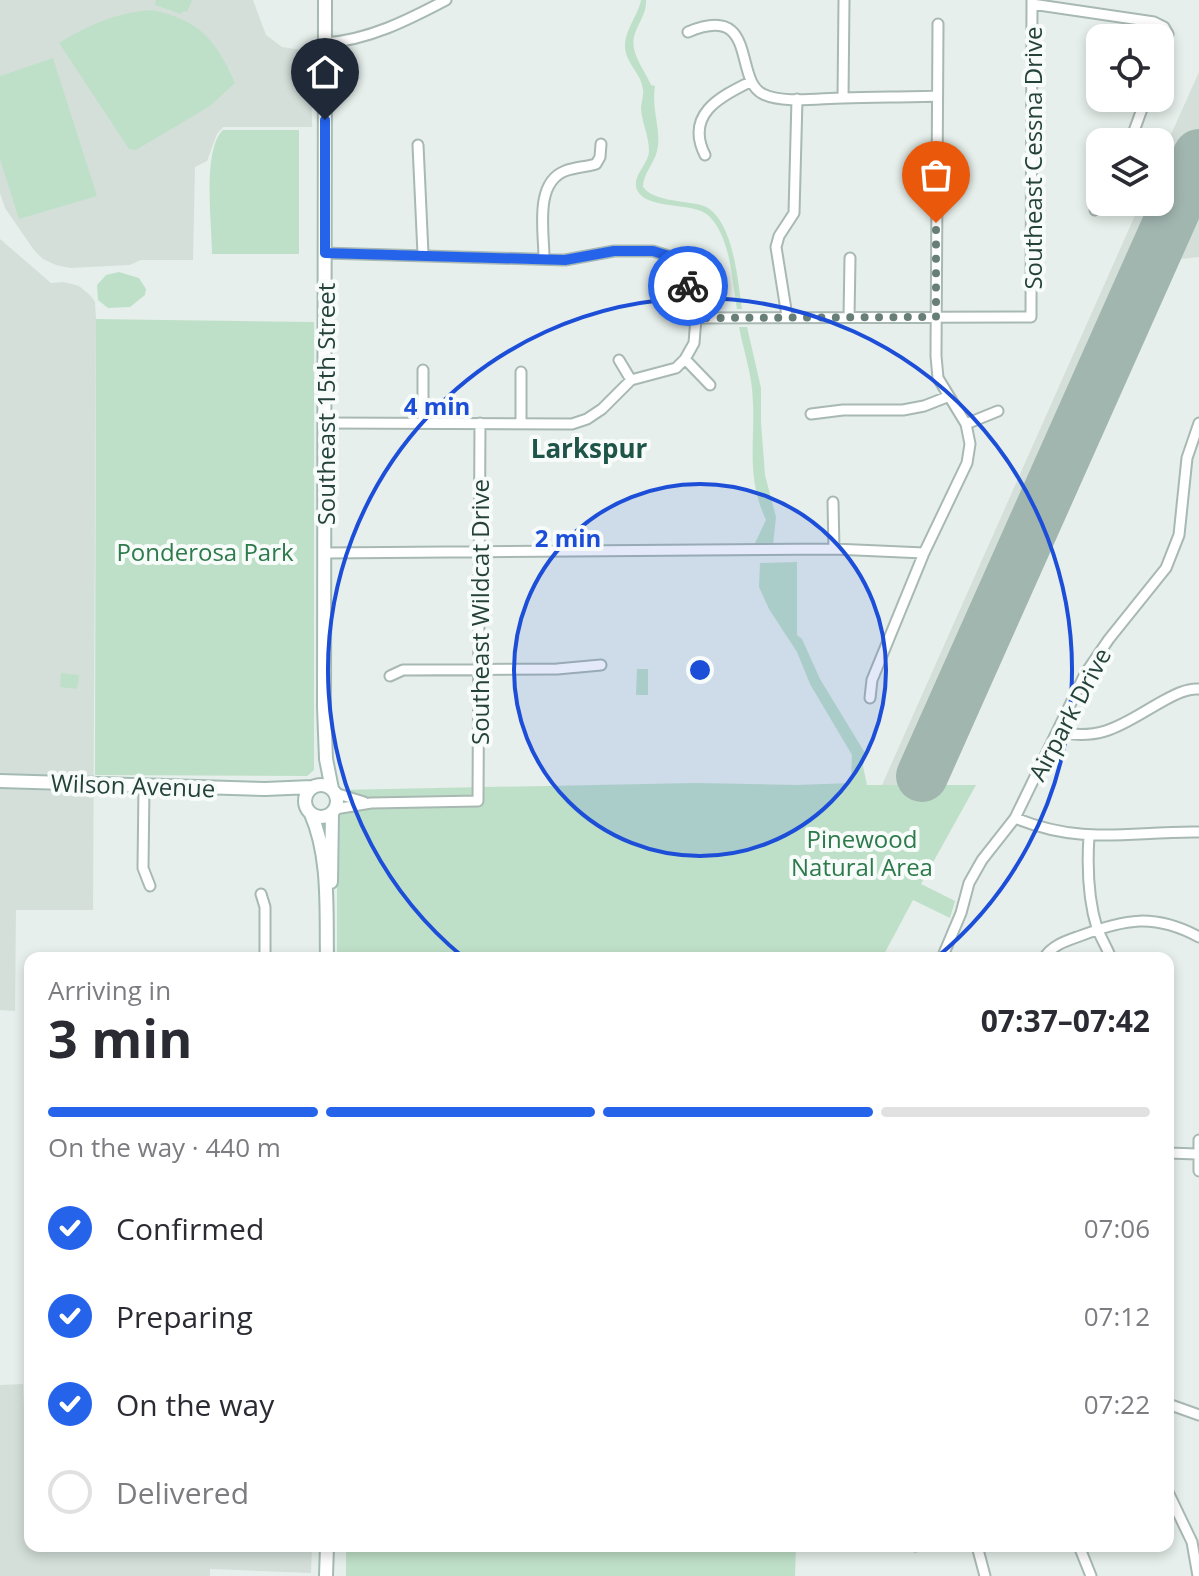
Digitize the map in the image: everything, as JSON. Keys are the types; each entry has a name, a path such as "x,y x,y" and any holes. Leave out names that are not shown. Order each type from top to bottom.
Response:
{"main road":[{"name":"Southeast 15th Street","path":"325,0 326,759 334,791"},
{"name":"Southeast 15th Street","path":"315,786 326,759"},
{"name":"Wilson Avenue","path":"0,781 265,789 315,786"},
{"path":"326,897 331,882 334,791 315,786 306,795 308,809 320,834 327,952"},
{"name":"Wilson Avenue","path":"265,789 294,798 308,809"},
{"path":"308,809 322,817 334,811"},
{"path":"326,1576 327,1552"}],"street":[{"path":"325,43 378,32 405,22 446,0"},
{"path":"843,98 844,0"},
{"path":"1032,2 1158,24"},
{"name":"Southeast Cessna Drive","path":"696,318 1031,317 1032,2"},
{"path":"870,698 872,680 924,553 967,463 970,444 966,424 938,378 938,24"},
{"path":"688,32 701,27 717,27 728,29 738,37 745,51 750,82 762,94 797,99 937,96"},
{"path":"705,155 698,133 703,115 713,103 750,82"},
{"path":"787,316 776,247 779,236 794,213 797,99"},
{"path":"544,258 544,208 548,187 563,171 596,164 601,144"},
{"path":"418,145 423,254"},
{"path":"325,253 576,259 614,251 660,253 669,256 682,269 696,318 694,343 676,368 631,380 602,409 572,424 325,423"},
{"path":"849,317 850,258"},
{"path":"685,359 710,385"},
{"path":"619,360 631,380"},
{"path":"423,370 423,423"},
{"path":"521,372 521,424"},
{"path":"811,414 843,410 903,410 947,397"},
{"path":"966,424 998,411"},
{"name":"Southeast Wildcat Drive","path":"371,803 478,801 480,423"},
{"name":"Airpark Drive","path":"945,952 961,913 969,883 982,860 1015,818 1085,674 1166,568 1174,552 1179,535 1187,458 1199,423"},
{"path":"833,502 834,549"},
{"path":"324,553 834,549 924,553"},
{"path":"390,676 403,670 557,669 601,665"},
{"path":"1058,732 1092,736 1116,727 1172,696 1192,688 1199,689"},
{"path":"144,786 143,868 150,886"},
{"path":"334,791 349,799 371,803"},
{"path":"334,811 371,803"},
{"path":"1015,818 1046,831 1089,836 1129,836 1157,831 1199,832"},
{"path":"1089,836 1087,866 1098,929 1108,952"},
{"path":"261,894 265,907 265,952"},
{"path":"1048,952 1063,942 1120,922 1158,921 1199,937"},
{"path":"1199,1140 1199,1171"},
{"path":"1174,1153 1197,1154"},
{"path":"1174,1406 1199,1415"},
{"path":"1174,1504 1192,1542 1198,1576"},
{"path":"979,1552 985,1576"},
{"path":"1081,1552 1091,1576"}],"shaded area":[{"path":"0,0 253,0 266,35 282,47 311,54 312,127 223,127 217,134 207,161 195,167 193,260 141,260 130,265 70,268 56,265 34,250 5,208 0,193"},
{"path":"1199,72 1199,257 1181,259 1166,272 935,785 882,785 1135,216 1174,216 1174,128"},
{"path":"0,239 51,283 79,286 91,296 95,302 96,319 93,910 16,910 15,1011 0,1010"},
{"path":"23,1384 24,1552 312,1552 311,1573 210,1569 210,1576 0,1576 0,1385"}],"green space":[{"path":"156,0 192,0 187,12 181,14 155,5"},
{"path":"641,0 646,0 646,5 633,43 639,62 651,85 655,86 658,136 657,151 643,187 658,197 704,206 717,216 729,240 742,309 737,309 722,236 709,216 702,211 650,201 637,190 636,180 648,156 649,145 641,109 642,84 625,46"},
{"path":"152,10 183,20 204,34 221,55 235,83 210,106 136,150 129,149 59,43 104,20"},
{"path":"53,58 97,196 19,219 0,159 0,76"},
{"path":"223,130 299,130 299,254 212,254 210,170 216,140"},
{"path":"119,272 139,278 146,289 145,295 130,307 108,308 98,300 97,285 106,275"},
{"name":"Ponderosa Park","path":"96,319 314,322 314,770 307,776 95,775"},
{"path":"739,327 747,327 761,388 765,475 776,517 773,545 755,543 766,520 755,486 752,389"},
{"name":"Pinewood Natural Area","path":"797,562 797,635 865,753 863,766 867,785 976,785 921,884 955,901 950,918 913,900 885,952 337,952 337,790 851,783 852,755 810,684 797,652 769,609 759,587 760,563"},
{"path":"637,669 648,669 648,695 636,695"},
{"path":"61,673 79,675 77,689 60,687"},
{"path":"346,1552 796,1552 795,1576 346,1576"}],"runway":[{"path":"922,776 1199,155"}],"way so far":[{"path":"688,286 696,318 936,317 936,223"}],"district":[{"name":"Larkspur","path":"589,448"}],"route":[{"path":"325,120 325,253 565,260 614,251 653,251 676,262 688,286"}]}
